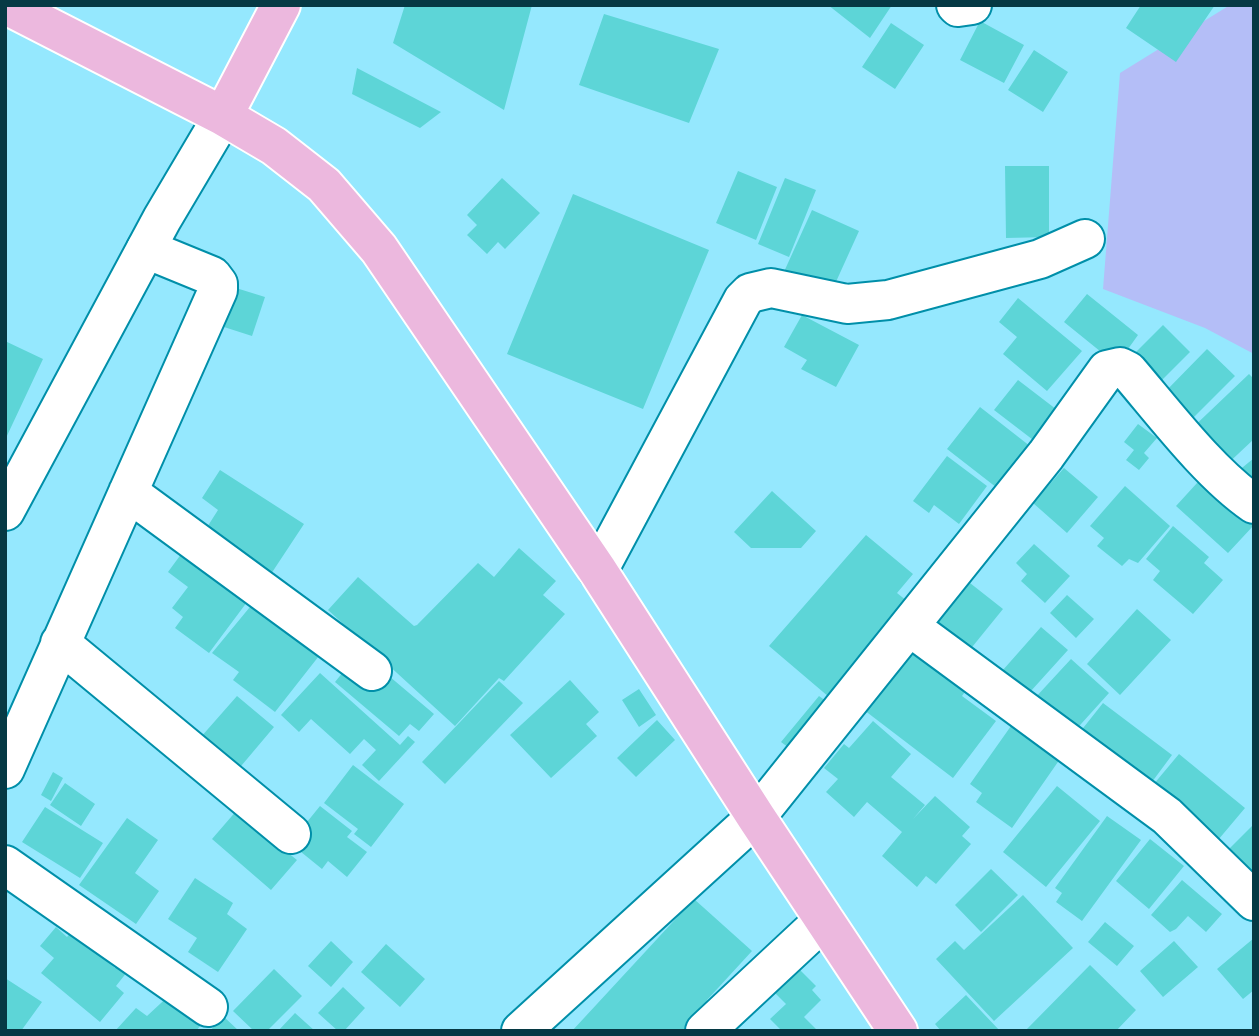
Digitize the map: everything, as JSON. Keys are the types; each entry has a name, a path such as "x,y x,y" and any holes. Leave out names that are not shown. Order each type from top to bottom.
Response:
{"highway":[{"path":"6,5 223,116 274,146 324,186 379,248 598,571 898,1031"},
{"path":"223,116 281,5"}],"street":[{"path":"956,5 972,5"},
{"path":"5,512 154,234 223,116"},
{"path":"5,769 218,290 218,284 212,276 154,234"},
{"path":"598,571 743,300 750,293 771,288 847,304 888,300 1040,259 1085,239"},
{"path":"521,1031 756,817 1046,455 1107,370 1120,367 1128,371 1193,446 1243,497 1254,504"},
{"path":"128,492 372,671"},
{"path":"909,626 1167,816 1254,901"},
{"path":"60,643 291,834"},
{"path":"5,865 208,1007"},
{"path":"705,1031 824,920"}],"shaded area":[{"path":"1230,5 1254,5 1254,354 1205,328 1103,289 1120,73"}],"building":[{"path":"405,5 532,5 504,110 393,43"},
{"path":"828,5 892,5 870,38"},
{"path":"1141,5 1215,5 1176,62 1126,28"},
{"path":"604,14 719,49 689,123 579,85"},
{"path":"980,21 1024,45 1004,83 960,60"},
{"path":"891,23 924,45 895,89 862,67"},
{"path":"1034,50 1068,72 1043,112 1008,90"},
{"path":"357,68 441,112 420,128 352,94"},
{"path":"1005,166 1049,166 1049,237 1006,238"},
{"path":"738,171 777,187 756,240 716,223"},
{"path":"502,178 540,213 505,249 498,242 487,254 467,235 477,225 467,215"},
{"path":"785,178 816,190 789,257 758,244"},
{"path":"573,194 709,250 643,409 507,354"},
{"path":"812,210 859,231 830,295 783,274"},
{"path":"236,288 265,297 252,336 224,327"},
{"path":"1087,294 1138,335 1128,349 1111,360 1064,322"},
{"path":"1018,298 1082,351 1047,391 1003,354 1017,337 999,322"},
{"path":"802,315 859,345 836,387 801,369 807,360 784,347"},
{"path":"1163,325 1190,352 1156,386 1129,359"},
{"path":"5,341 43,359 5,440"},
{"path":"1207,349 1235,376 1188,423 1161,396"},
{"path":"1249,374 1254,379 1254,439 1222,469 1187,433"},
{"path":"1018,380 1065,416 1041,446 994,410"},
{"path":"980,407 1035,450 1001,491 947,449"},
{"path":"1138,424 1157,438 1144,453 1149,458 1139,470 1126,460 1134,450 1124,442"},
{"path":"947,456 987,486 959,524 934,505 929,513 913,501"},
{"path":"1254,458 1254,492 1231,477"},
{"path":"1064,468 1098,497 1067,533 1033,503"},
{"path":"220,470 304,524 271,574 204,532 218,510 202,498"},
{"path":"1208,471 1254,512 1254,525 1228,553 1176,506"},
{"path":"1125,486 1170,526 1138,563 1129,559 1122,566 1097,546 1104,538 1090,526"},
{"path":"772,491 816,531 801,548 751,548 734,532"},
{"path":"1173,526 1209,557 1204,563 1223,580 1193,614 1153,580 1160,571 1146,559"},
{"path":"866,535 913,574 897,593 917,609 836,703 769,646"},
{"path":"190,542 256,590 209,653 175,628 183,617 172,608 188,587 168,572"},
{"path":"1034,544 1070,576 1045,603 1021,581 1027,574 1016,563"},
{"path":"519,548 556,581 543,595 565,614 504,681 499,678 455,726 328,610 358,577 414,626 478,563 494,577"},
{"path":"970,583 1003,609 964,657 931,631"},
{"path":"1067,595 1094,619 1076,638 1050,613"},
{"path":"259,596 326,647 275,712 233,680 239,672 212,653"},
{"path":"1137,609 1171,640 1120,695 1087,664"},
{"path":"1041,627 1068,650 1021,702 995,679"},
{"path":"912,647 967,689 962,696 996,721 953,778 864,710"},
{"path":"1071,659 1109,693 1072,734 1034,699"},
{"path":"352,661 383,671 434,714 419,731 410,724 399,736 335,682"},
{"path":"320,673 400,745 408,736 415,742 379,781 362,765 376,750 364,739 350,754 311,719 299,732 281,715"},
{"path":"570,680 599,712 586,724 597,736 551,778 510,735"},
{"path":"499,681 523,703 445,784 422,762"},
{"path":"639,689 656,715 639,727 622,700"},
{"path":"237,696 274,727 231,778 193,746"},
{"path":"819,696 837,709 800,756 781,742"},
{"path":"1103,703 1172,755 1146,790 1076,737"},
{"path":"657,720 675,740 636,777 617,758"},
{"path":"873,721 911,754 891,777 925,805 913,819 935,796 970,827 962,836 971,844 936,884 926,876 917,887 882,856 902,832 867,802 854,817 826,792 838,779 824,768 844,744 849,748"},
{"path":"1011,726 1060,759 1012,828 976,802 982,793 970,784"},
{"path":"1179,754 1245,808 1213,846 1148,791"},
{"path":"353,765 404,804 371,847 354,834 358,829 324,803"},
{"path":"53,772 63,778 51,801 41,795"},
{"path":"65,783 95,804 81,826 50,805"},
{"path":"1057,786 1100,821 1046,887 1003,852"},
{"path":"244,802 282,848 297,860 271,890 212,839"},
{"path":"320,806 352,831 347,837 367,852 347,877 328,861 322,869 290,843"},
{"path":"45,807 103,843 80,878 22,842"},
{"path":"1107,816 1141,840 1082,921 1056,902 1062,893 1055,888"},
{"path":"127,818 158,840 135,873 159,891 136,924 79,885"},
{"path":"1254,824 1254,890 1220,858"},
{"path":"1150,839 1184,866 1149,909 1116,881"},
{"path":"991,869 1018,895 981,932 955,905"},
{"path":"195,878 233,903 227,914 247,929 218,972 188,952 197,938 168,919"},
{"path":"1182,880 1222,914 1206,932 1188,916 1170,932 1151,915"},
{"path":"1023,895 1073,948 994,1021 936,959 955,941 964,950"},
{"path":"694,899 752,951 707,1000 703,1015 689,1031 572,1031"},
{"path":"1105,922 1134,946 1117,966 1088,942"},
{"path":"56,927 67,937 71,932 115,968 122,960 131,967 116,986 124,993 100,1022 41,973 54,958 40,946"},
{"path":"1254,938 1254,990 1243,999 1217,969"},
{"path":"331,941 353,962 331,987 308,966"},
{"path":"1174,941 1198,967 1163,997 1140,971"},
{"path":"386,944 425,979 400,1007 361,972"},
{"path":"794,964 816,986 812,990 821,1000 804,1017 818,1031 782,1031 770,1019 786,1004 769,987"},
{"path":"1090,965 1136,1010 1116,1031 1025,1031"},
{"path":"274,969 302,996 267,1031 254,1031 233,1011"},
{"path":"5,978 42,1002 21,1031 5,1031"},
{"path":"343,987 365,1008 344,1031 338,1031 318,1013"},
{"path":"174,991 205,1020 196,1031 115,1031 136,1008 147,1016"},
{"path":"966,995 1000,1031 941,1031 935,1024"},
{"path":"295,1013 315,1031 278,1031"},
{"path":"223,1016 239,1031 210,1031"}]}
